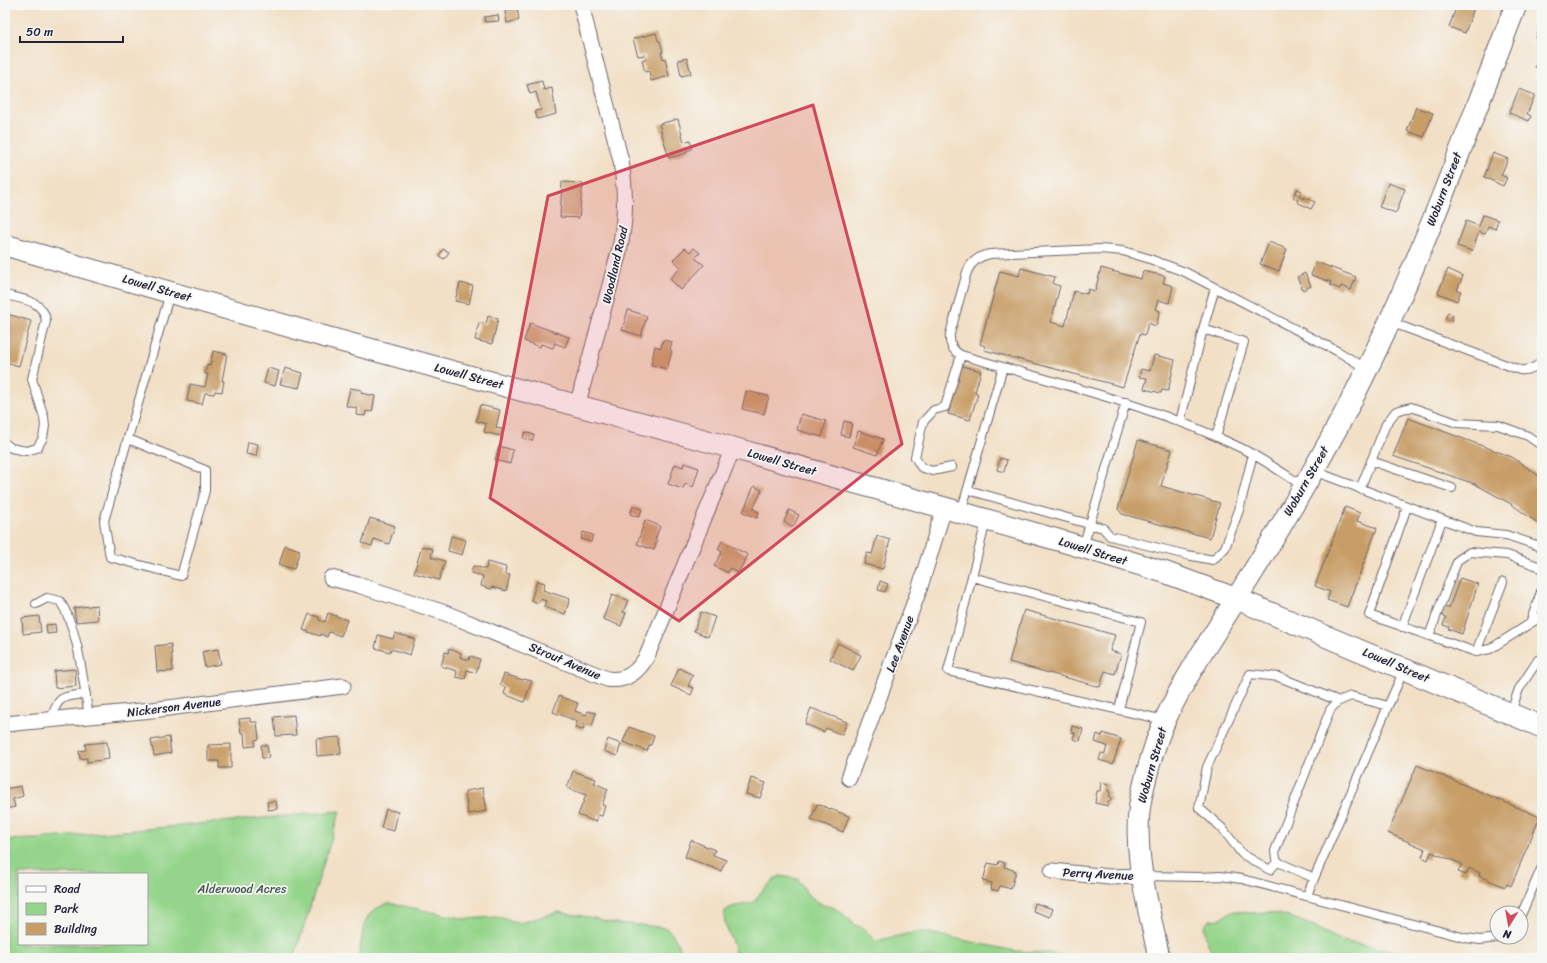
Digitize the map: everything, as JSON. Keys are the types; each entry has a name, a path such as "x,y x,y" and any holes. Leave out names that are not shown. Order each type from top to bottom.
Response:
{"main road":[{"name":"Woburn Street","path":"1160,958 1143,876 1138,843 1138,828 1139,811 1147,774 1164,720 1216,630 1237,598 1308,478 1345,413 1367,369 1390,322 1434,217 1516,5"},
{"name":"Lowell Street","path":"5,245 1083,547 1108,545 1164,572 1237,598 1542,727"}],"street":[{"name":"Woodland Road","path":"577,406 620,252 625,210 625,187 621,161 581,5"},
{"name":"Strout Avenue","path":"331,578 358,585 445,613 604,678 614,680 626,677 637,670 647,656 733,448"},
{"name":"Lee Avenue","path":"849,778 919,590 952,511"},
{"name":"Nickerson Avenue","path":"5,724 152,710 343,686"},
{"name":"Perry Avenue","path":"1052,872 1109,877 1143,876"}],"lane":[{"path":"1367,369 1339,352 1185,272 1123,251 1100,249 985,255 976,260 969,268 950,334 952,347 956,352 961,354 1126,402 1216,437 1308,478 1360,489 1476,532 1506,535 1542,548"},
{"path":"1180,422 1203,329 1216,288"},
{"path":"128,439 204,470 204,491 181,576 110,557 104,521 170,292"},
{"path":"5,295 38,305 45,314 46,321 32,379 44,417 45,426 43,438 37,448 26,451 11,448 5,443"},
{"path":"1390,322 1520,370 1524,371 1532,368 1542,360"},
{"path":"1203,329 1244,342 1216,437"},
{"path":"952,467 932,471 921,467 915,457 923,422 934,410 945,407 961,354"},
{"path":"952,511 968,490 1003,367"},
{"path":"1083,547 1126,402"},
{"path":"1360,489 1386,424 1396,411 1411,408 1457,423 1498,425 1528,436 1542,446"},
{"path":"968,490 1103,528 1108,545 1187,555 1213,560 1225,548 1239,510 1252,454"},
{"path":"1371,461 1452,488"},
{"path":"1407,507 1369,615 1476,652 1490,649 1542,616"},
{"path":"986,520 948,672 1164,720"},
{"path":"1402,627 1442,520"},
{"path":"1430,636 1450,578 1458,560 1470,552 1507,555 1538,566 1542,570"},
{"path":"972,577 1141,622 1119,709"},
{"path":"1476,652 1503,582"},
{"path":"1530,623 1542,589"},
{"path":"36,604 47,598 60,601 66,611 74,634 89,716"},
{"path":"1510,714 1519,689 1538,660 1542,658"},
{"path":"1307,895 1405,668"},
{"path":"1278,861 1270,870 1242,854 1222,828 1200,808 1207,767 1250,674 1279,677 1339,701"},
{"path":"52,719 57,703 65,697 86,694"},
{"path":"1314,878 1282,864 1278,861 1275,854 1276,848 1330,710 1339,701 1351,696 1388,706"},
{"path":"1525,905 1542,867"},
{"path":"1143,876 1231,877 1307,895 1466,938 1480,940 1489,939"}],"highlighted area":[{"path":"813,105 902,444 679,621 490,498 548,196"}],"green space":[{"name":"Alderwood Acres","path":"340,811 294,958 5,958 5,840 37,839"},
{"path":"780,876 798,879 808,895 823,905 832,907 841,912 855,925 863,928 875,941 920,931 1015,951 1049,953 1075,958 735,958 734,946 725,924 724,912 731,907 753,902 761,892"},
{"path":"389,903 465,919 495,917 520,923 558,912 594,918 612,923 666,928 673,935 685,958 357,958 367,919 371,913"},
{"path":"1234,911 1251,913 1268,912 1287,916 1306,923 1342,941 1434,958 1215,958 1207,942 1204,926 1210,920 1219,919"}],"building":[{"path":"1457,5 1464,5 1474,8 1465,33 1449,27"},
{"path":"517,8 519,20 507,23 505,11"},
{"path":"498,15 499,21 485,22 484,17"},
{"path":"1540,28 1542,29 1542,52 1536,50 1540,39 1536,38"},
{"path":"656,33 658,41 660,41 663,52 661,52 663,59 665,58 669,76 651,81 649,71 645,72 642,60 646,59 645,55 638,56 633,39"},
{"path":"687,58 691,74 681,76 678,60"},
{"path":"1538,58 1542,59 1542,70 1535,67"},
{"path":"542,81 544,90 552,88 556,114 537,119 535,111 541,110 536,92 530,94 527,85"},
{"path":"1519,89 1535,95 1527,114 1531,116 1529,121 1509,113"},
{"path":"1416,107 1433,113 1424,137 1407,131"},
{"path":"678,119 684,142 690,140 692,149 686,151 686,153 669,158 659,124"},
{"path":"1493,153 1508,159 1501,175 1507,178 1503,186 1484,177"},
{"path":"562,182 583,183 579,218 560,217"},
{"path":"1388,183 1405,189 1396,213 1379,207"},
{"path":"1297,189 1302,191 1299,196 1303,199 1304,197 1315,202 1311,209 1297,202 1298,200 1293,197"},
{"path":"1483,215 1498,220 1495,229 1488,226 1485,234 1479,232 1472,251 1457,246 1466,221 1479,226"},
{"path":"1269,242 1287,249 1279,271 1260,264"},
{"path":"685,248 690,252 694,248 700,253 695,258 704,265 681,290 670,279 681,267 673,260"},
{"path":"443,249 449,252 444,259 439,256"},
{"path":"1316,262 1356,277 1351,290 1341,286 1340,289 1330,285 1331,282 1311,275"},
{"path":"1021,268 1055,277 1053,284 1060,286 1051,322 1065,326 1074,291 1087,294 1088,289 1095,291 1101,268 1141,279 1143,271 1165,276 1163,283 1173,286 1169,303 1158,300 1155,309 1160,311 1156,326 1148,323 1145,335 1140,334 1123,387 984,350 985,346 980,344 1000,271 1019,276"},
{"path":"1448,269 1463,276 1457,290 1461,291 1457,301 1438,293"},
{"path":"1305,273 1311,286 1303,290 1297,277"},
{"path":"460,283 473,286 469,304 455,301"},
{"path":"628,310 647,316 641,336 622,330"},
{"path":"1448,312 1453,315 1451,321 1445,319"},
{"path":"7,314 31,321 19,366 5,362 5,322"},
{"path":"488,316 498,319 492,344 475,340 479,323 486,324"},
{"path":"530,323 569,337 565,347 555,343 553,348 541,344 540,347 524,341"},
{"path":"663,340 672,342 670,350 672,351 667,369 651,365 655,346 661,348"},
{"path":"213,351 227,354 222,381 224,381 222,392 215,391 214,394 205,393 202,404 187,401 190,384 205,387 208,374 205,374 207,365 210,366"},
{"path":"1154,355 1175,360 1168,391 1162,390 1161,393 1144,389 1147,378 1139,377 1141,369 1150,371"},
{"path":"962,366 981,371 975,392 978,394 970,420 948,414"},
{"path":"268,368 279,371 275,386 264,383"},
{"path":"285,368 303,373 299,388 280,384"},
{"path":"350,388 362,390 361,393 375,396 372,412 366,411 365,416 356,415 357,408 346,406"},
{"path":"746,391 769,396 764,414 742,409"},
{"path":"480,405 500,410 496,428 502,429 501,436 484,432 486,424 476,421"},
{"path":"801,414 826,421 822,437 797,430"},
{"path":"1408,418 1512,457 1542,478 1542,526 1511,504 1475,484 1393,456"},
{"path":"844,421 852,423 849,437 841,435"},
{"path":"858,431 883,439 877,455 853,447"},
{"path":"525,432 534,435 532,441 523,438"},
{"path":"1138,440 1172,450 1161,486 1220,503 1210,538 1122,514 1118,509"},
{"path":"248,442 258,444 256,456 246,454"},
{"path":"499,446 513,450 510,464 495,460"},
{"path":"1000,458 1007,460 1004,472 997,470"},
{"path":"684,463 699,468 693,487 685,484 683,489 668,484 675,464 683,467"},
{"path":"754,486 762,490 753,509 759,512 757,518 743,512"},
{"path":"633,506 642,509 639,517 630,514"},
{"path":"1345,507 1360,513 1357,521 1377,528 1347,607 1327,600 1330,592 1315,586"},
{"path":"789,510 799,515 793,527 784,522"},
{"path":"370,518 395,526 389,544 374,539 372,546 362,543"},
{"path":"645,520 660,526 655,540 657,540 654,550 637,544"},
{"path":"583,532 593,535 591,542 581,539"},
{"path":"451,536 466,540 462,555 448,551"},
{"path":"877,536 890,540 883,569 864,564 867,553 872,554"},
{"path":"722,541 748,555 738,573 730,568 728,573 714,566 722,552 718,549"},
{"path":"285,545 300,550 294,569 279,565"},
{"path":"422,546 433,549 431,557 445,561 439,580 414,573"},
{"path":"487,562 506,567 505,574 510,575 506,591 481,586 483,576 471,573 473,566 486,569"},
{"path":"1460,578 1478,584 1462,634 1448,629 1449,627 1443,625 1446,617 1441,615 1444,607 1449,608"},
{"path":"537,581 545,583 543,590 570,599 565,614 544,607 546,601 540,599 538,603 531,600"},
{"path":"880,581 888,584 885,592 878,590"},
{"path":"612,595 628,600 623,612 626,613 621,626 603,619"},
{"path":"97,605 98,620 76,622 74,608"},
{"path":"1024,610 1115,635 1110,651 1121,654 1115,674 1105,671 1100,687 1009,662"},
{"path":"701,612 715,617 708,637 694,631"},
{"path":"328,613 347,620 341,636 329,632 327,637 321,634 320,636 303,630 309,614 319,617 319,620 325,622"},
{"path":"39,616 41,632 23,634 22,618"},
{"path":"55,624 56,633 47,634 46,625"},
{"path":"395,633 415,639 410,655 391,649 390,652 375,648 378,635 393,639"},
{"path":"838,643 861,655 853,671 830,659"},
{"path":"171,644 173,671 157,672 155,646"},
{"path":"218,649 221,664 205,667 202,652"},
{"path":"449,649 461,653 460,657 469,660 470,656 480,659 476,673 467,670 465,679 456,677 457,671 441,666 445,652 448,653"},
{"path":"679,668 693,675 688,686 694,688 691,695 671,686"},
{"path":"75,669 76,686 55,688 54,671"},
{"path":"504,674 523,680 532,681 524,702 504,694 506,688 500,685"},
{"path":"559,696 578,703 575,711 586,715 588,711 596,713 592,726 585,724 583,730 575,728 577,721 553,712"},
{"path":"811,708 847,722 842,735 826,728 824,732 805,724"},
{"path":"294,715 296,735 276,736 274,717"},
{"path":"250,718 250,722 257,722 259,739 255,740 255,746 245,747 244,733 241,733 239,719"},
{"path":"1072,726 1083,729 1080,741 1073,739 1075,733 1071,732"},
{"path":"629,727 654,736 647,751 623,742"},
{"path":"1103,733 1121,739 1113,764 1099,760 1101,753 1105,754 1107,746 1095,742 1097,734 1102,736"},
{"path":"169,737 171,753 154,756 151,740"},
{"path":"340,737 341,754 317,756 316,739"},
{"path":"608,739 621,744 617,756 604,751"},
{"path":"107,742 109,759 87,762 87,758 80,759 79,751 86,750 85,744"},
{"path":"231,744 231,768 219,768 219,761 208,761 208,745"},
{"path":"261,745 267,745 269,758 262,758"},
{"path":"1417,765 1540,817 1511,886 1507,884 1505,887 1479,876 1480,873 1469,868 1466,875 1458,872 1462,864 1431,852 1428,860 1422,857 1425,849 1388,833"},
{"path":"573,771 596,779 594,783 608,789 602,805 605,806 602,816 598,815 596,822 578,815 586,795 567,788"},
{"path":"751,778 766,783 760,798 746,794"},
{"path":"1101,782 1109,784 1108,791 1110,792 1109,797 1111,797 1111,801 1108,801 1108,806 1095,803 1097,791 1100,791"},
{"path":"21,786 23,796 13,799 15,807 5,809 5,789"},
{"path":"483,788 487,811 468,814 465,791"},
{"path":"276,801 277,809 268,810 267,802"},
{"path":"817,804 849,816 843,832 811,819"},
{"path":"386,809 398,812 394,831 381,828"},
{"path":"691,840 715,850 713,855 726,860 721,871 685,857"},
{"path":"999,861 1005,863 1004,867 1016,871 1011,889 1000,886 998,891 991,889 992,883 983,881 988,863 998,865"},
{"path":"1035,903 1053,909 1050,917 1033,911"}]}
